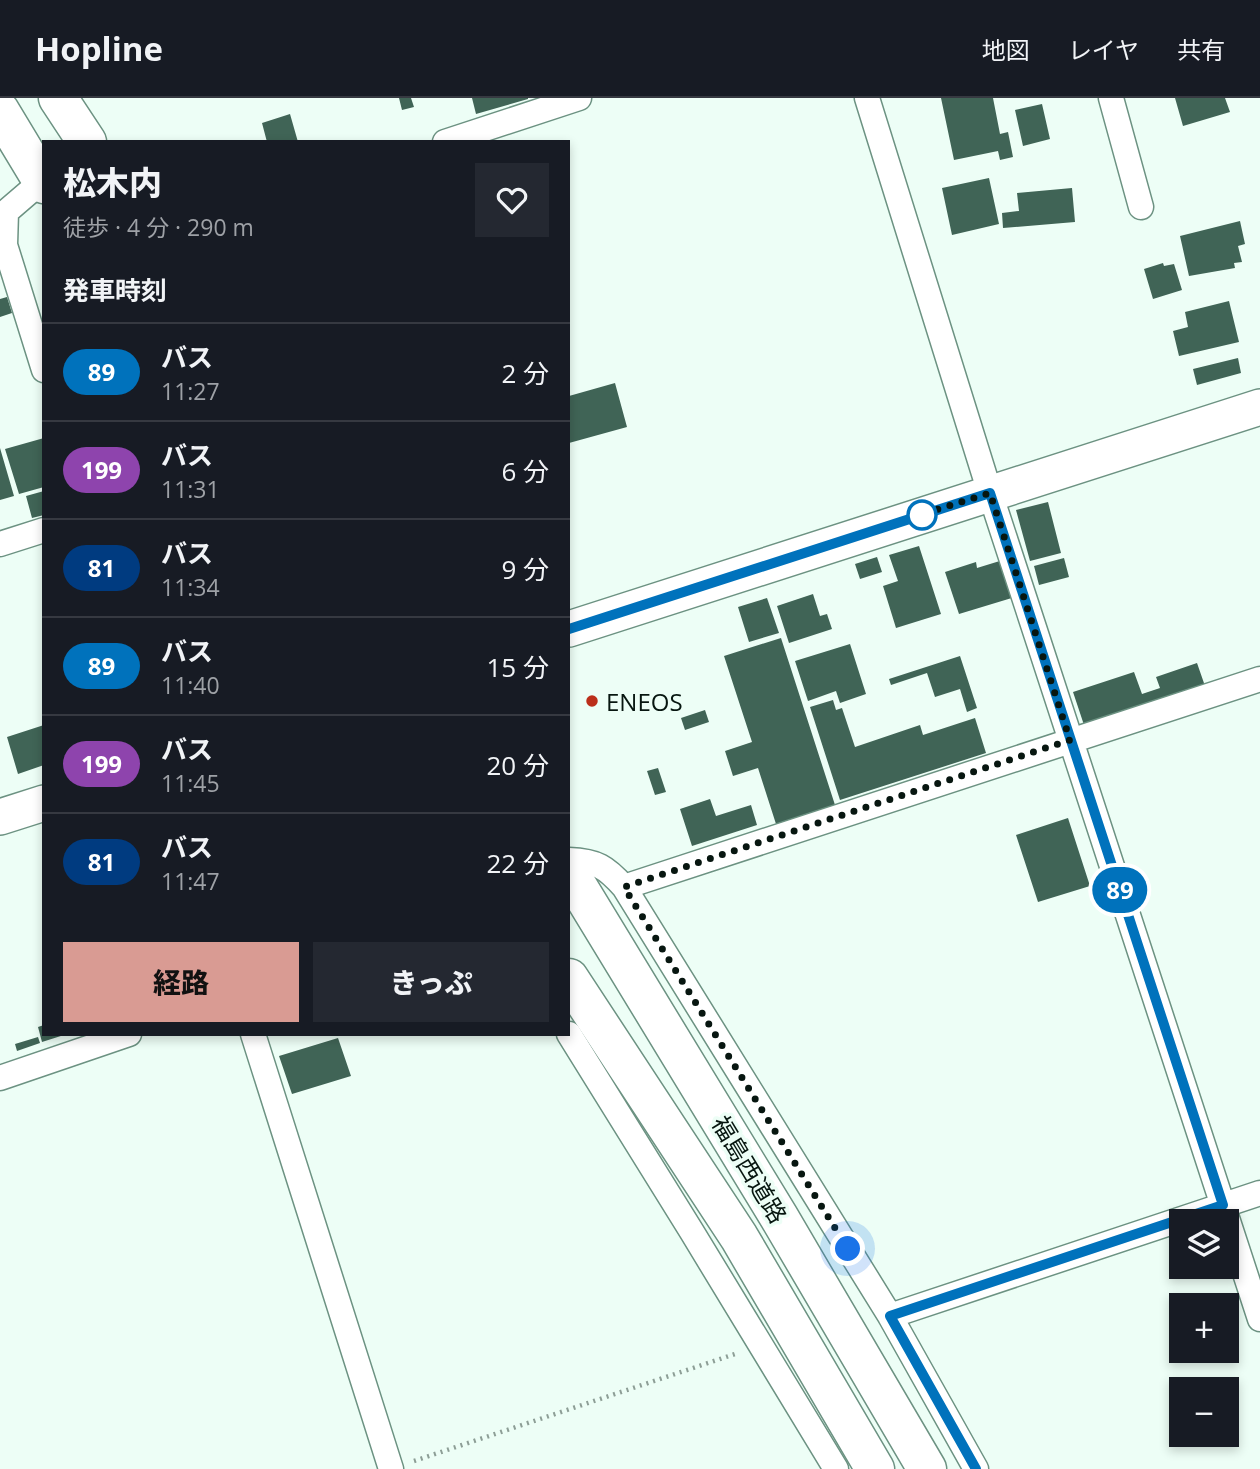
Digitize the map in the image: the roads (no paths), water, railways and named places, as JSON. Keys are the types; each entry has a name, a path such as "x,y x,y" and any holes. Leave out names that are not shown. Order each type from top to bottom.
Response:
{"highway":[{"path":"58,98 87,140"},
{"path":"74,98 87,140"},
{"path":"0,111 42,181"},
{"path":"0,141 42,182"},
{"name":"福島西道路","path":"570,874 779,1217 927,1469"},
{"name":"福島西道路","path":"570,987 739,1237 875,1469"}],"street":[{"path":"451,140 579,98"},
{"path":"867,98 990,493 1260,1319"},
{"path":"1111,98 1142,207"},
{"path":"42,184 6,212 5,245 42,364"},
{"path":"570,629 1260,407"},
{"path":"0,544 42,531"},
{"path":"624,887 1260,679"},
{"path":"0,817 42,804"},
{"path":"570,860 586,861 607,869 624,887 890,1316 976,1469"},
{"path":"0,1078 123,1036"},
{"path":"254,1036 398,1467"},
{"path":"570,1036 836,1469"},
{"path":"890,1316 1260,1193"}],"place":[{"name":"ENEOS","path":"592,701"}]}
